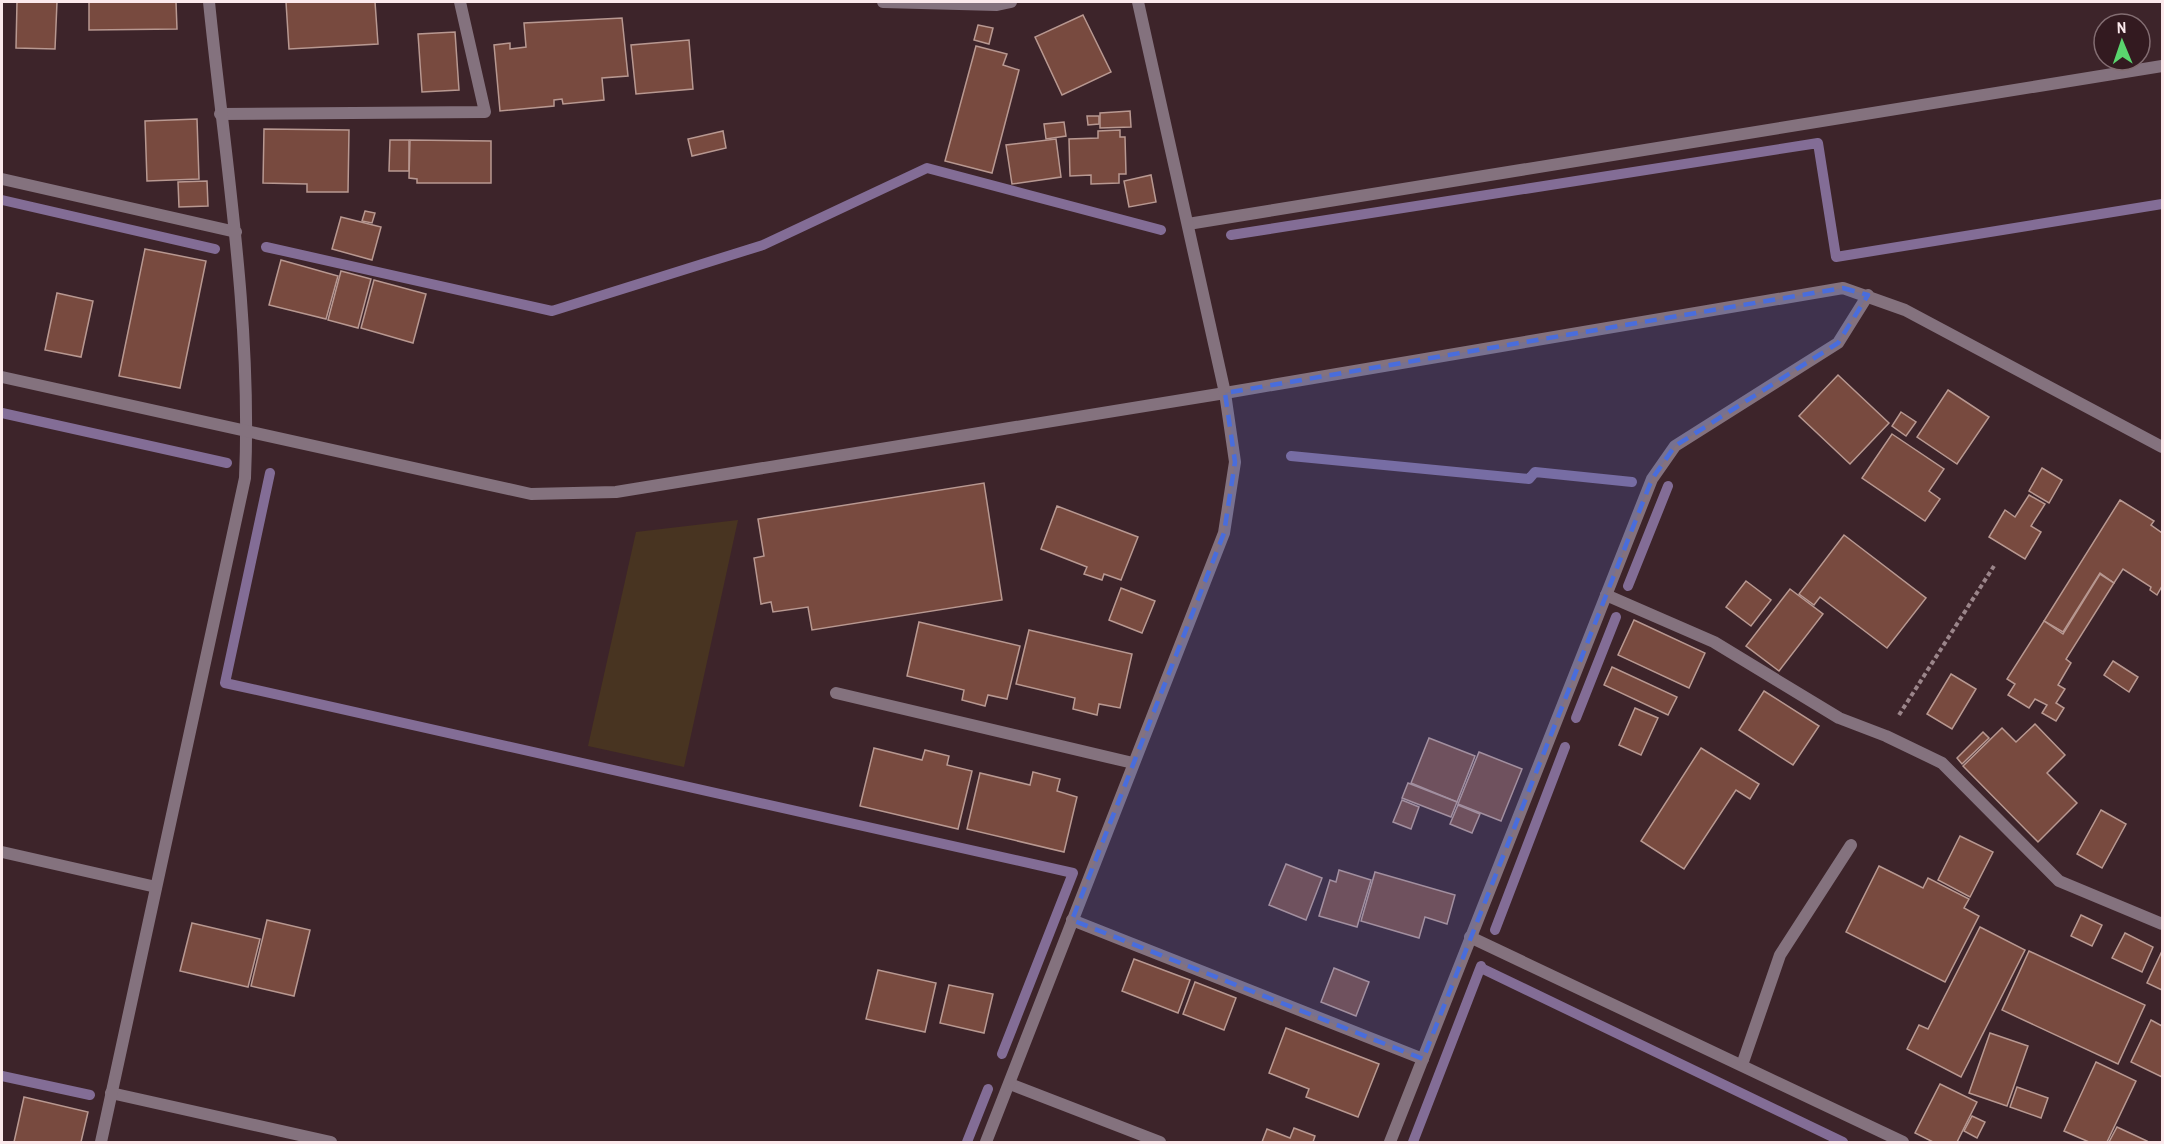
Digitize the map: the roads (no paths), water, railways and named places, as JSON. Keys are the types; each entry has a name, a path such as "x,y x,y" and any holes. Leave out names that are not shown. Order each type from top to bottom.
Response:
{"street":[{"path":"101,1143 245,478 247,432 236,232 220,114 209,2"},
{"path":"220,114 485,112 460,2"},
{"path":"883,2 997,5 1011,2"},
{"path":"986,1143 1224,532 1235,462 1225,393 1138,2"},
{"path":"1188,224 2163,66"},
{"path":"2,179 236,232"},
{"path":"2,377 531,494 616,492 1225,393 1843,288 1905,310 2163,447"},
{"path":"1390,1143 1652,479 1675,446 1838,343 1868,295"},
{"path":"1606,595 1714,642 1839,718 1886,736 1942,763 2059,881 2163,924"},
{"path":"836,693 1133,763"},
{"path":"1742,1065 1780,955 1851,845"},
{"path":"2,852 156,886"},
{"path":"1072,920 1423,1059"},
{"path":"1470,937 1903,1143"},
{"path":"1010,1084 1160,1143"},
{"path":"111,1094 331,1143"}],"waterway":[{"path":"1231,235 1818,143 1836,257 2162,204"},
{"path":"266,247 552,311 763,245 927,168 1161,230"},
{"path":"2,200 215,249"},
{"path":"2,413 227,463"},
{"path":"1291,456 1529,479 1535,472 1632,482"},
{"path":"270,473 225,683 1073,873 1002,1054"},
{"path":"1628,586 1668,486"},
{"path":"1576,718 1616,617"},
{"path":"1495,930 1565,747"},
{"path":"1413,1142 1481,966"},
{"path":"1481,968 1843,1142"},
{"path":"2,1076 90,1095"},
{"path":"967,1142 988,1089"}]}
